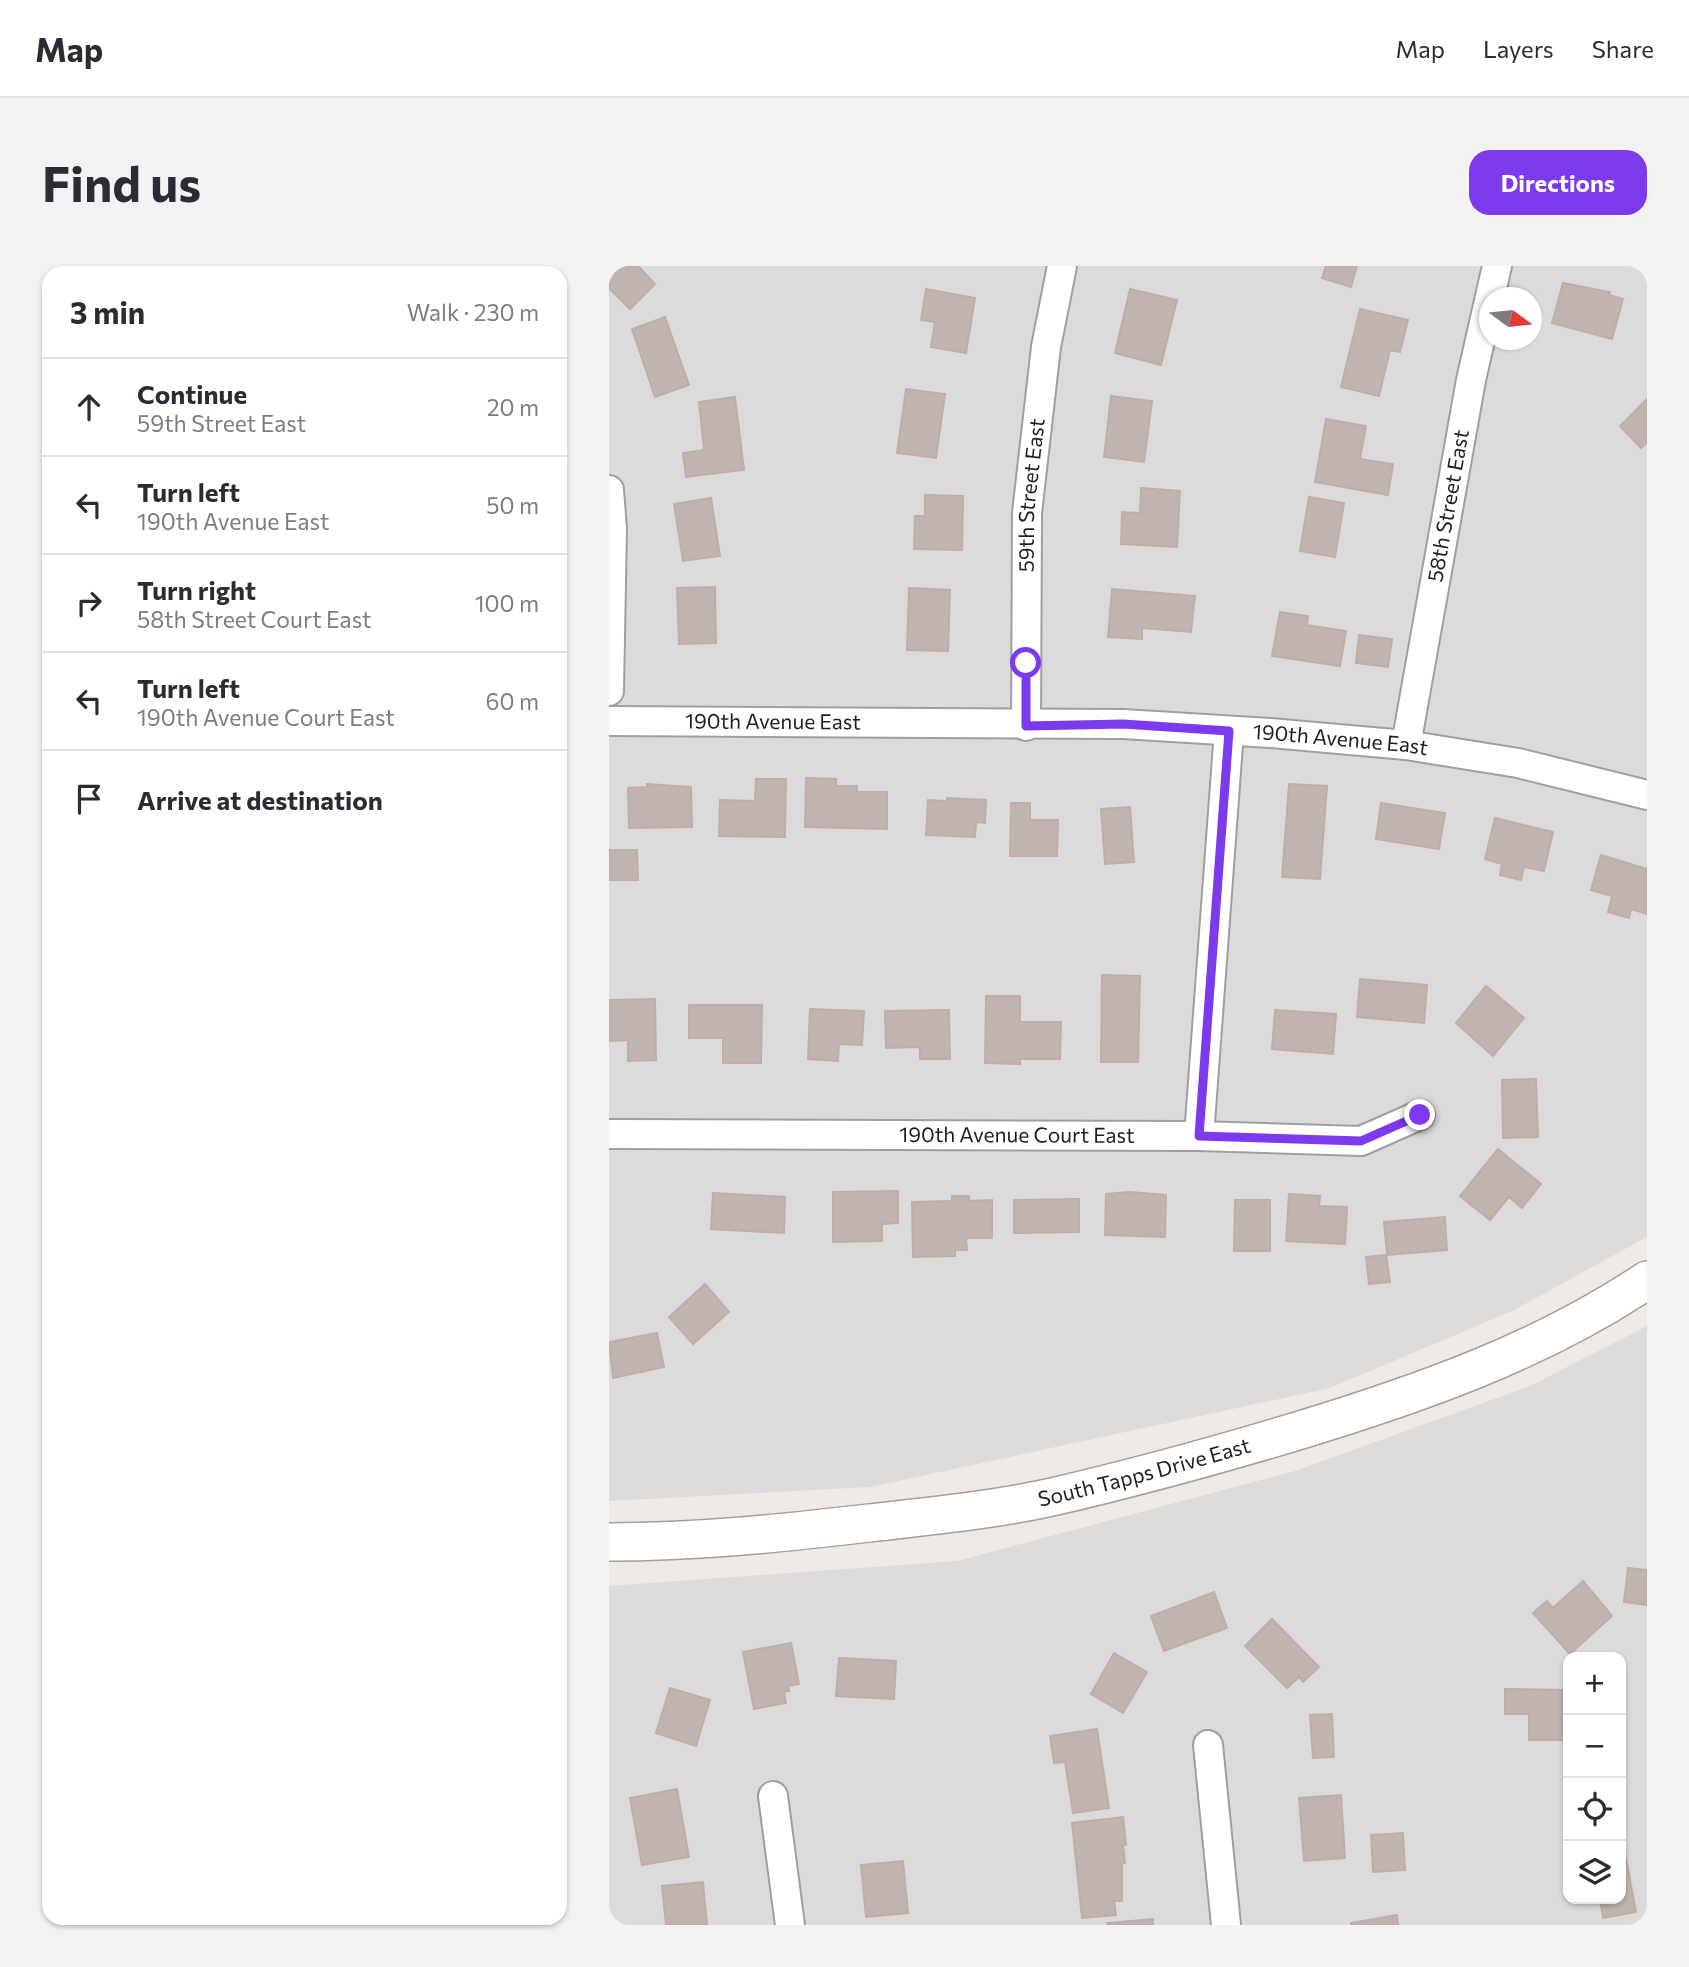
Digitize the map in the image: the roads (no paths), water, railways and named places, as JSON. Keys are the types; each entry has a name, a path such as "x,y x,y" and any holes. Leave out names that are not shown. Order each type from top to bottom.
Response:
{"street":[{"name":"59th Street East","path":"1026,726 1027,513 1044,359 1062,266"},
{"name":"58th Street East","path":"1406,746 1471,380 1497,266"},
{"path":"609,490 612,528 609,691"},
{"name":"190th Avenue East","path":"609,721 1026,726 1123,724 1229,731 1406,746 1518,762 1647,795"},
{"path":"1199,1136 1229,731"},
{"name":"190th Avenue Court East","path":"609,1134 1199,1136 1361,1141 1420,1115"},
{"name":"South Tapps Drive East","path":"609,1542 760,1536 927,1517 1049,1497 1185,1464 1372,1408 1464,1374 1548,1337 1647,1280"},
{"path":"1208,1745 1226,1925"},
{"path":"773,1796 790,1925"}]}
